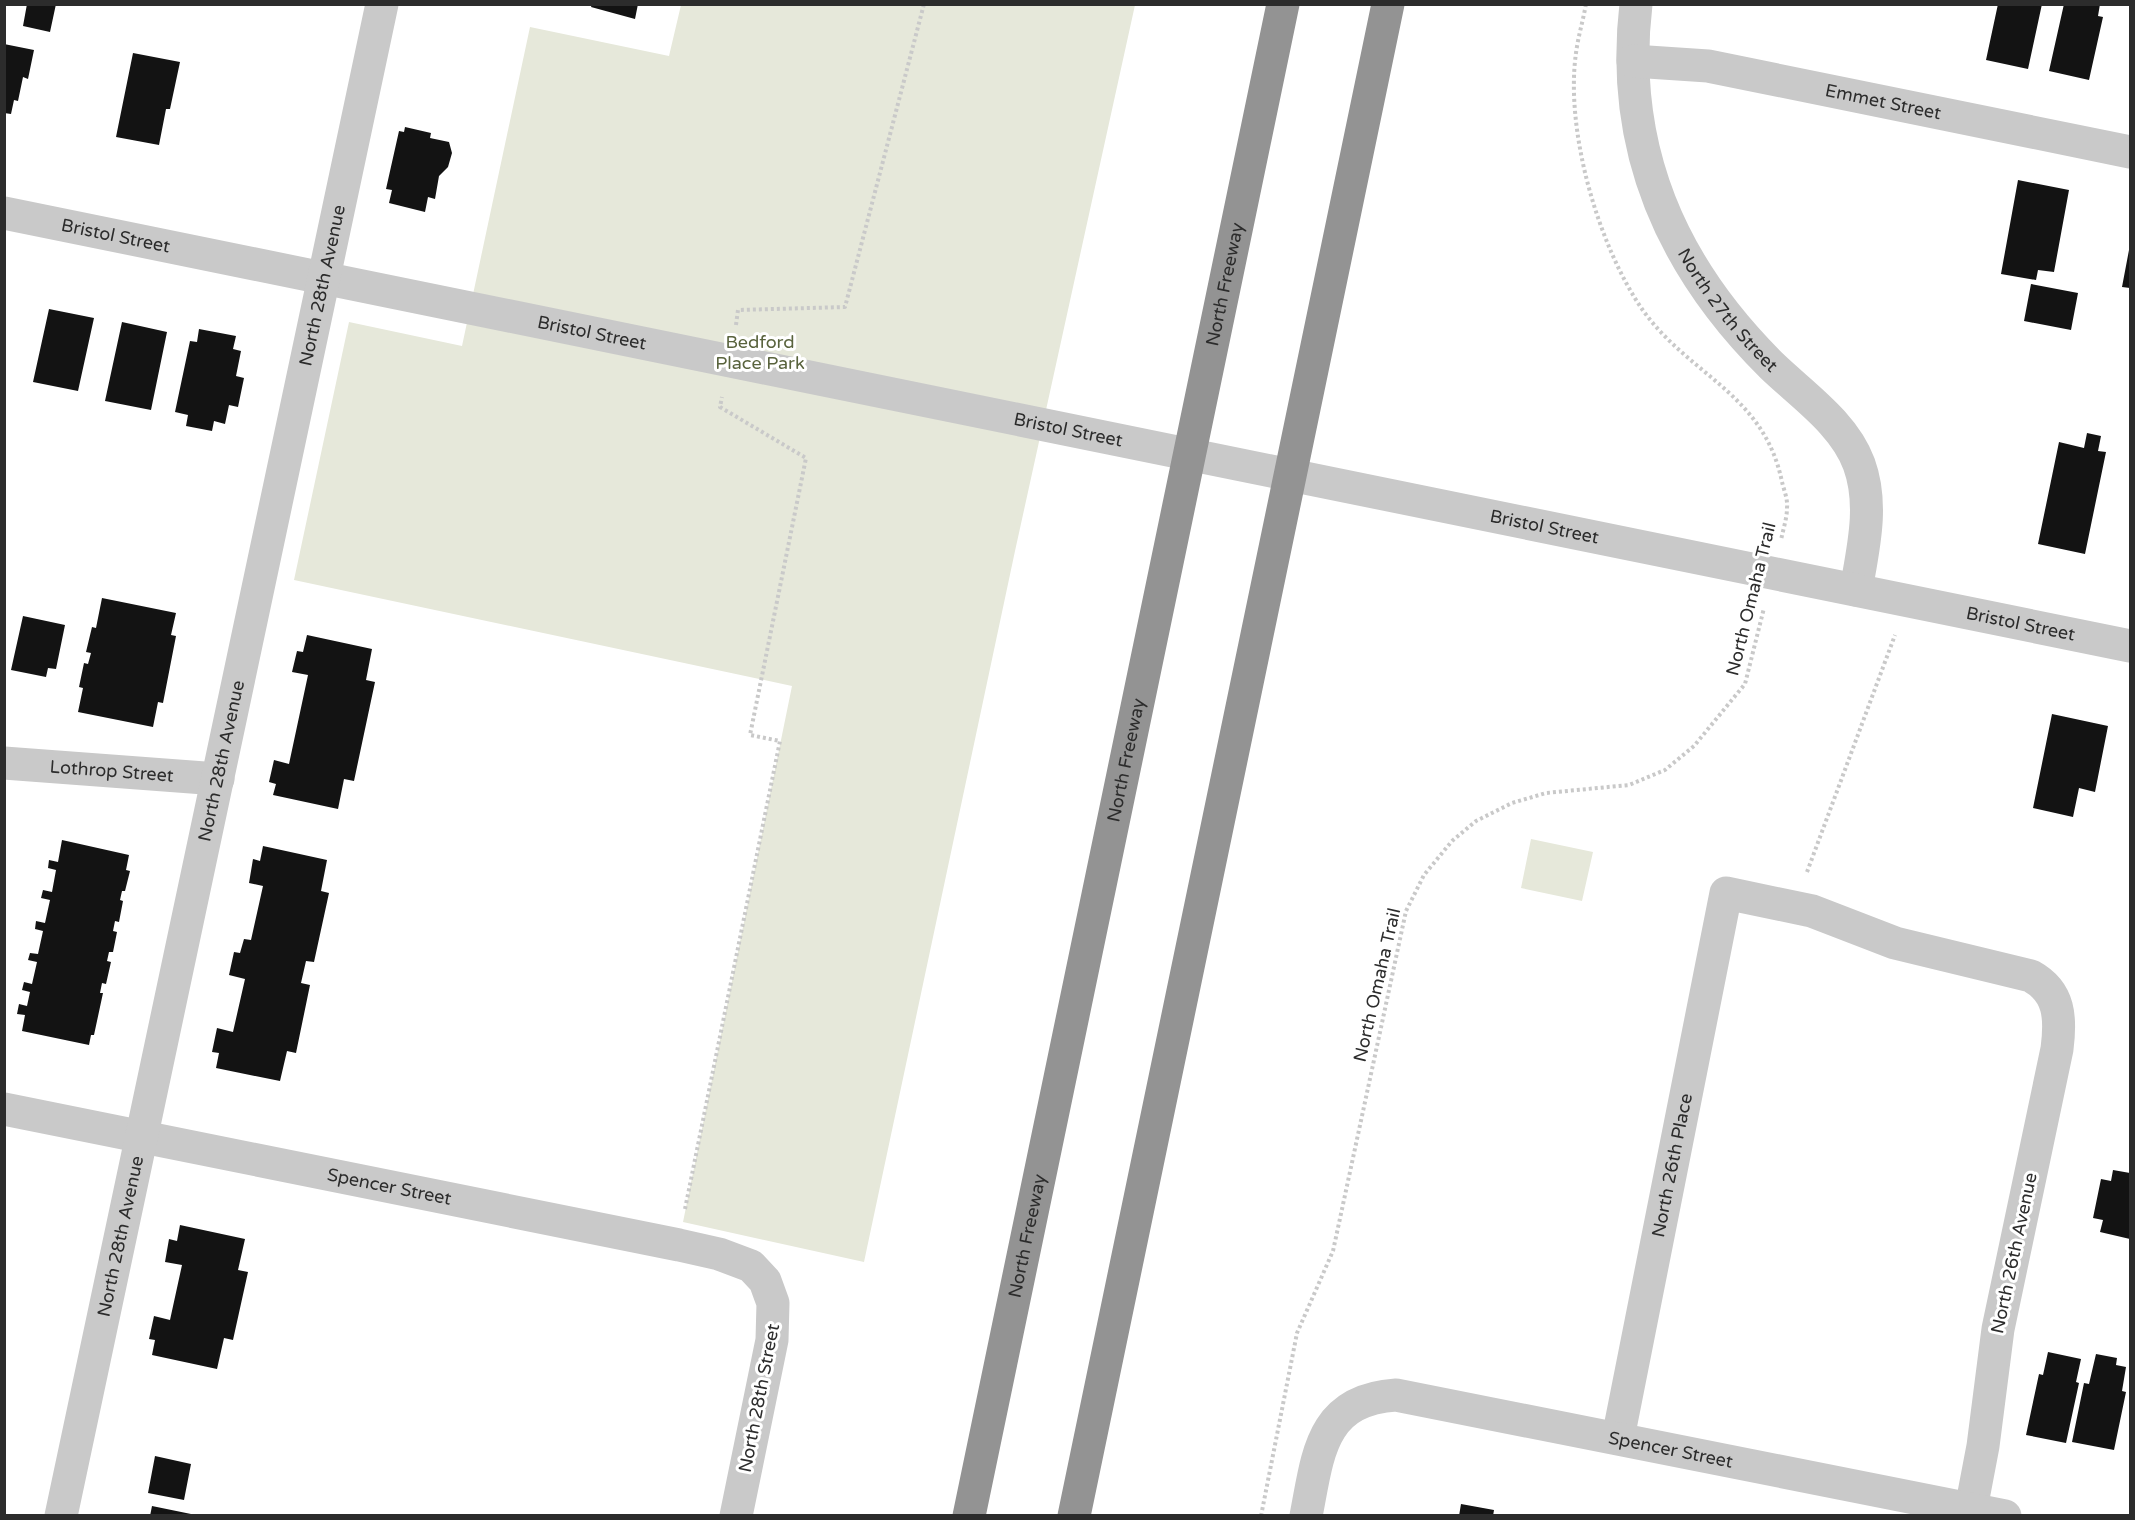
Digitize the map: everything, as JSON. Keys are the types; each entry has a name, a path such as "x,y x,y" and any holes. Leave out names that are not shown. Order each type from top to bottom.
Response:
{"highway":[{"name":"North Freeway","path":"969,1515 1283,4"},
{"path":"1074,1515 1388,4"}],"street":[{"name":"North 28th Avenue","path":"61,1515 382,4"},
{"name":"North 27th Street","path":"1636,4 1632,61 1641,140 1656,193 1677,243 1726,315 1770,364 1838,430 1859,464 1865,487 1866,513 1856,590"},
{"name":"Emmet Street","path":"1632,61 1708,66 2130,152"},
{"name":"Bristol Street","path":"4,213 2130,646"},
{"name":"Lothrop Street","path":"4,763 218,779"},
{"name":"North 26th Place","path":"1618,1438 1726,893 1798,908"},
{"name":"North 26th Avenue","path":"1798,908 1835,918 1895,943 2031,976 2049,989 2055,999 2059,1020 2057,1049 1998,1329 1982,1454 1971,1509"},
{"name":"Spencer Street","path":"4,1109 679,1245 741,1261 758,1272 765,1281"},
{"name":"North 28th Street","path":"736,1515 774,1326 773,1304 765,1281"},
{"name":"Spencer Street","path":"1306,1515 1322,1445 1341,1414 1361,1401 1396,1395 2005,1515"}],"path":[{"path":"736,322 738,310 845,307 924,4"},
{"name":"North Omaha Trail","path":"1261,1515 1297,1333 1332,1251 1406,911 1424,875 1452,841 1476,821 1512,803 1546,793 1629,785 1665,770 1694,746 1745,684 1788,508 1780,470 1766,433 1743,404 1670,343 1642,308 1592,204 1575,113 1575,55 1586,4"},
{"path":"679,1245 780,741 750,735 806,458 720,407 722,396"},
{"path":"1798,908 1806,874 1888,654 1903,599"}],"green space":[{"name":"Bedford Place Park","path":"681,5 1135,5 1015,551 864,1262 683,1222 792,686 294,580 349,322 462,346 530,27 669,56"},
{"path":"1531,839 1593,852 1582,901 1521,888"}],"building":[{"path":"27,4 56,4 50,32 23,26"},
{"path":"592,4 638,4 635,19 591,7"},
{"path":"1998,4 2042,4 2028,69 1986,60"},
{"path":"2064,4 2100,4 2098,16 2103,17 2089,80 2049,71"},
{"path":"4,44 34,50 28,79 23,77 18,101 14,100 11,114 4,113"},
{"path":"133,53 180,62 170,109 166,109 159,145 116,137"},
{"path":"405,127 431,133 430,138 449,142 452,153 448,167 439,176 435,199 428,197 425,212 389,203 392,190 386,189 399,131 404,132"},
{"path":"2018,180 2069,190 2054,272 2038,270 2036,280 2001,274"},
{"path":"2130,250 2130,288 2122,287"},
{"path":"2031,284 2078,293 2071,330 2024,321"},
{"path":"49,309 94,318 78,391 33,382"},
{"path":"122,322 167,332 151,410 105,401"},
{"path":"199,329 236,336 233,349 241,351 236,376 244,378 238,407 229,405 225,424 214,421 212,431 186,426 188,415 175,412 190,341 197,342"},
{"path":"2087,433 2101,436 2098,451 2106,452 2085,554 2038,544 2059,442 2084,448"},
{"path":"102,598 176,613 171,635 176,636 163,703 158,702 153,727 78,712 83,688 79,687 84,663 88,664 91,653 86,652 92,627 96,628"},
{"path":"23,616 65,625 56,669 48,668 46,677 11,670"},
{"path":"307,635 372,649 366,680 375,682 354,781 344,779 338,809 273,795 276,784 269,782 274,760 289,764 308,675 292,672 297,651 303,652"},
{"path":"2052,714 2108,726 2095,792 2079,788 2073,817 2033,808"},
{"path":"62,840 129,855 126,870 130,871 120,900 123,901 119,922 115,921 113,931 117,932 113,952 109,952 107,961 111,962 106,984 102,983 100,993 103,993 94,1035 91,1035 89,1045 22,1031 25,1015 17,1014 19,1004 27,1006 30,992 22,990 24,982 32,984 37,962 28,960 30,953 38,954 43,931 35,929 36,921 45,923 50,900 41,898 43,890 52,892 56,870 48,868 49,860 58,862"},
{"path":"263,846 327,860 321,891 329,893 314,962 306,961 301,983 310,985 296,1053 287,1051 280,1081 216,1068 219,1053 212,1052 217,1028 233,1032 245,979 229,975 234,952 240,953 244,939 251,940 263,886 249,883 253,859 260,861"},
{"path":"2113,1170 2130,1173 2130,1239 2100,1232 2103,1220 2093,1218 2101,1179 2111,1181"},
{"path":"180,1225 245,1239 238,1270 248,1272 233,1340 224,1338 217,1369 152,1355 155,1340 149,1339 154,1316 170,1320 182,1265 165,1262 169,1239 177,1241"},
{"path":"2048,1352 2081,1359 2076,1382 2079,1383 2066,1443 2026,1435 2039,1374 2043,1375"},
{"path":"2096,1354 2117,1358 2116,1365 2126,1367 2122,1391 2126,1392 2114,1450 2072,1442 2084,1383 2089,1384"},
{"path":"155,1456 191,1464 184,1500 148,1493"},
{"path":"1461,1504 1494,1510 1493,1516 1459,1516"},
{"path":"152,1506 191,1514 191,1516 150,1516"}]}
